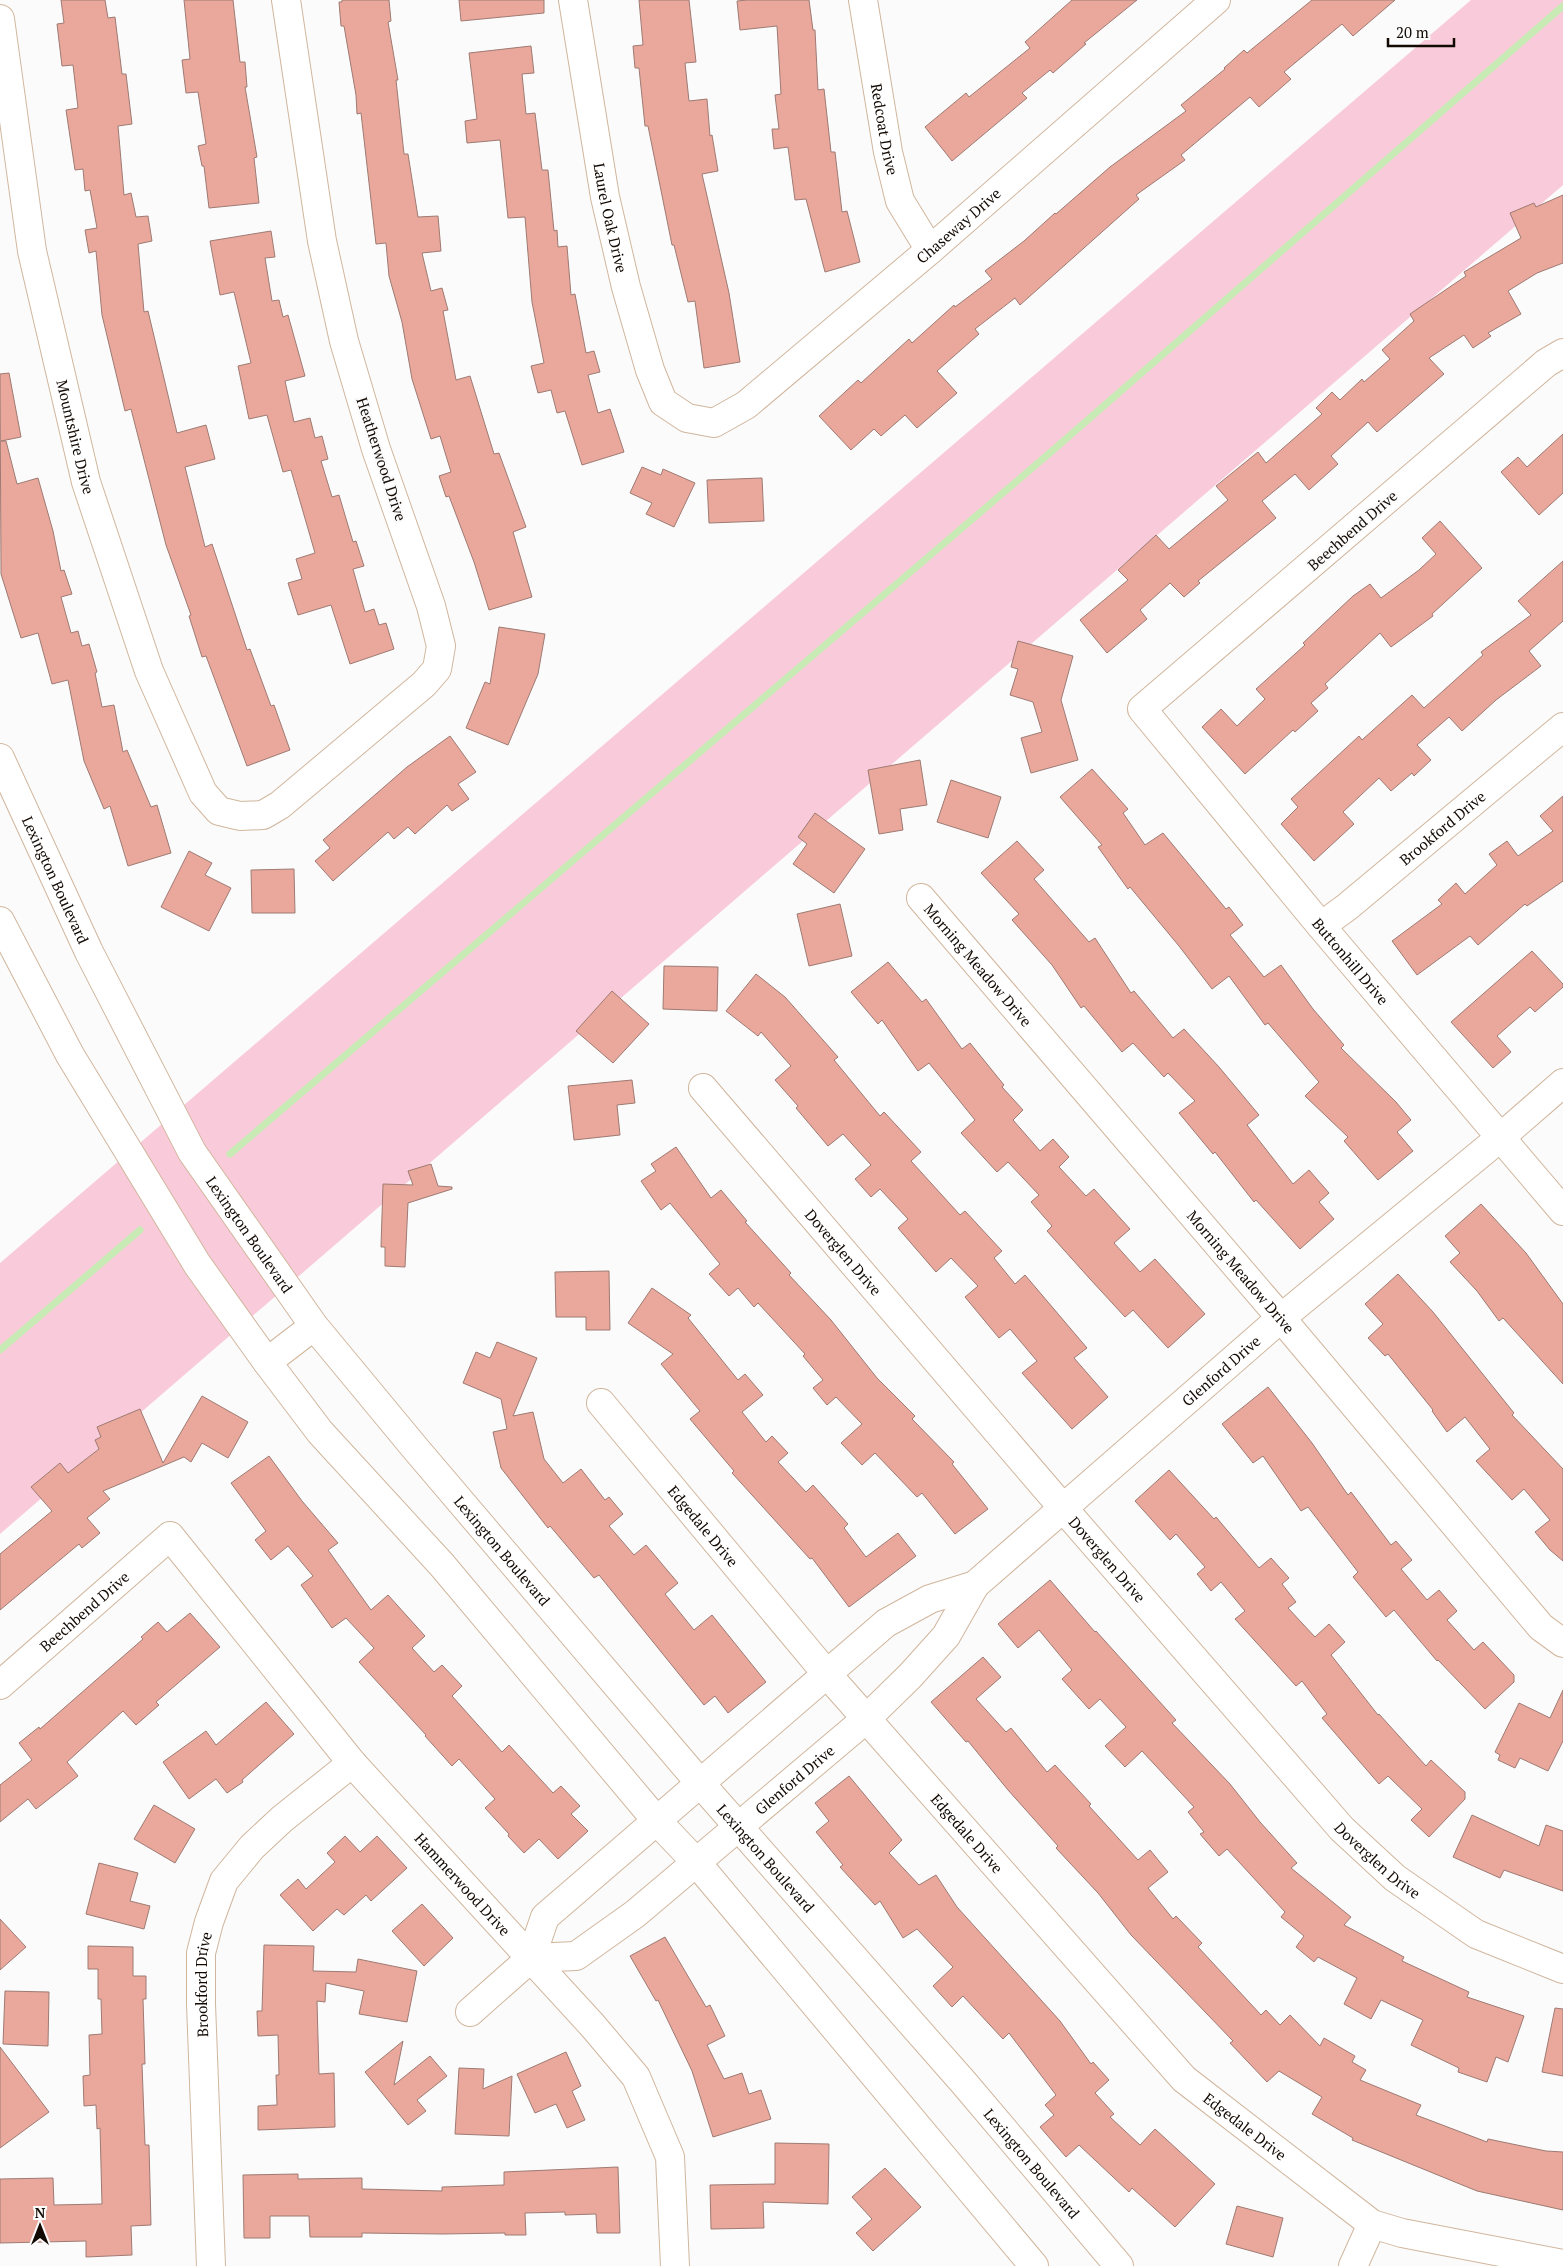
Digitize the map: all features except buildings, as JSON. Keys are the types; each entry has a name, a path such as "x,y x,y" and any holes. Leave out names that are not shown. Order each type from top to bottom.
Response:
{"street":[{"name":"Heatherwood Drive","path":"240,816 263,815 280,805 424,684 437,669 441,646 432,606 376,449 344,340 322,241 286,0"},
{"name":"Laurel Oak Drive","path":"573,0 605,197 626,286 650,370 663,402 687,418"},
{"name":"Redcoat Drive","path":"863,0 888,152 900,201 930,250"},
{"name":"Chaseway Drive","path":"687,418 714,423 746,405 930,250 1216,0"},
{"name":"Mountshire Drive","path":"0,19 32,251 86,482 148,671 203,793 219,811 240,816"},
{"name":"Beechbend Drive","path":"1142,709 1546,364 1563,353"},
{"name":"Buttonhill Drive","path":"1142,709 1321,926 1563,1211"},
{"name":"Brookford Drive","path":"1321,926 1347,907 1563,727"},
{"name":"Lexington Boulevard","path":"0,758 89,952 192,1152 314,1326 415,1448 700,1783 964,2083 1119,2266"},
{"name":"Morning Meadow Drive","path":"921,898 1281,1318 1541,1627 1563,1643"},
{"path":"0,921 70,1055 197,1264 266,1362 320,1432 442,1565 656,1820 696,1862 1034,2266"},
{"name":"Glenford Drive","path":"531,1958 576,1956 634,1914 866,1719 910,1676 946,1636 975,1585 1281,1318 1501,1137 1563,1083"},
{"name":"Doverglen Drive","path":"703,1088 1063,1508 1342,1829 1395,1878 1476,1934 1563,1969"},
{"path":"266,1362 314,1326"},
{"name":"Edgedale Drive","path":"600,1403 826,1673 1184,2079 1372,2224 1402,2233 1563,2264"},
{"name":"Beechbend Drive","path":"0,1685 170,1536"},
{"name":"Hammerwood Drive","path":"170,1536 352,1763 594,2026 636,2077 670,2157 675,2266"},
{"name":"Glenford Drive","path":"470,2012 531,1958 545,1917 826,1673 886,1623 930,1599 975,1585"},
{"name":"Brookford Drive","path":"211,2266 201,2004 201,1953 209,1922 224,1882 252,1847 282,1818 352,1763"},
{"path":"1353,2266 1372,2224"}],"shaded area":[{"path":"1471,0 1563,0 1563,185 0,1534 0,1263"}],"waterway":[{"path":"230,1154 1052,451 1563,6"},
{"path":"0,1350 140,1230"}]}
